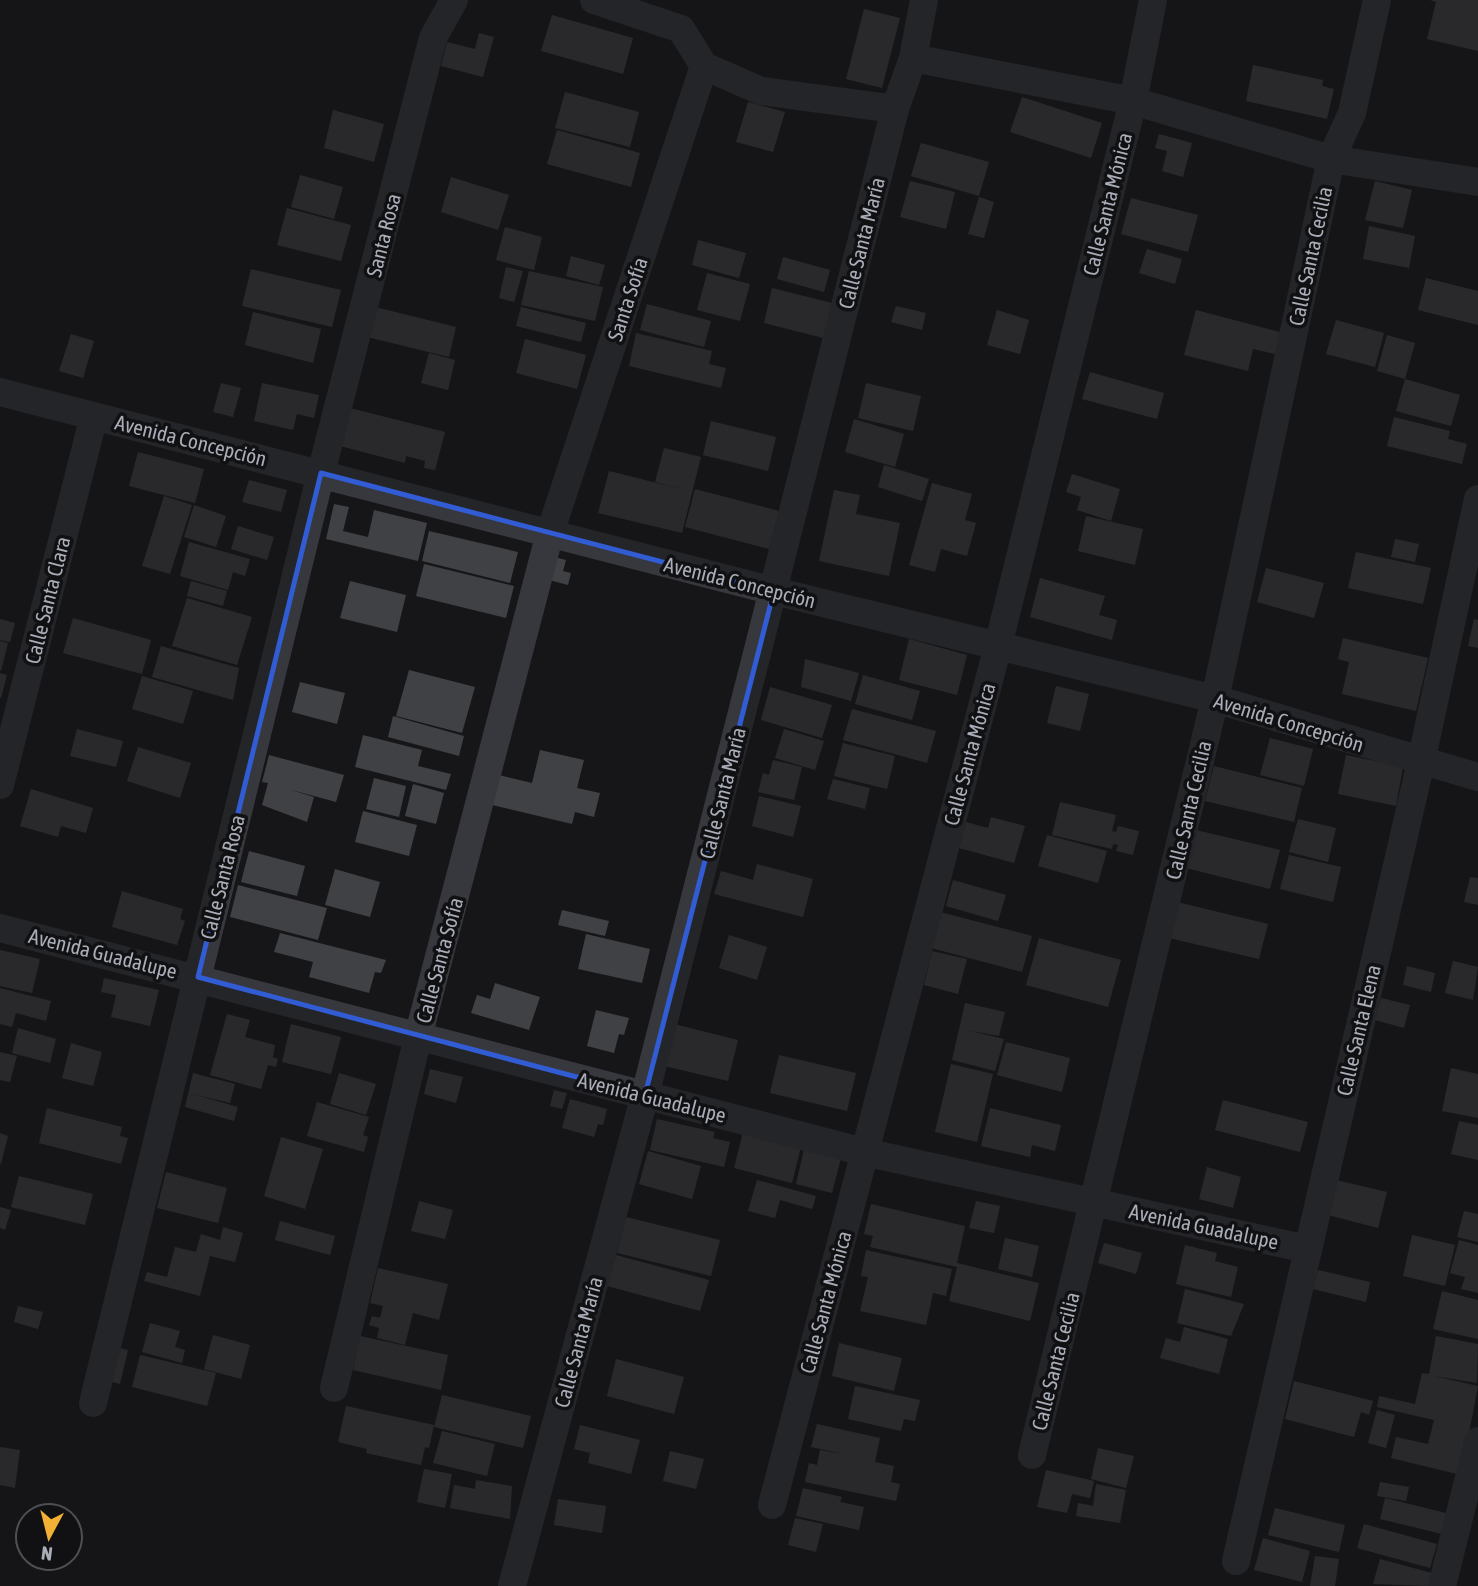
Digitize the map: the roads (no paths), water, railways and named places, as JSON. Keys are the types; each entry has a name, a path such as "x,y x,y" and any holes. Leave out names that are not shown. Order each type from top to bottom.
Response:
{"street":[{"name":"Santa Rosa","path":"321,473 433,38 454,0"},
{"path":"594,0 681,29 704,65 761,91 895,109"},
{"name":"Calle Santa María","path":"512,1586 645,1095 895,109 913,58 924,0"},
{"name":"Calle Santa Mónica","path":"772,1505 998,646 1133,101 1153,0"},
{"name":"Calle Santa Cecilia","path":"1032,1455 1214,699 1331,159 1352,113 1377,0"},
{"path":"913,58 1133,101 1331,159 1478,182"},
{"name":"Santa Sofía","path":"550,534 704,65"},
{"name":"Avenida Concepción","path":"0,392 774,591 1214,699 1478,777"},
{"name":"Calle Santa Clara","path":"0,785 94,416"},
{"name":"Calle Santa Rosa","path":"93,1403 321,473"},
{"name":"Calle Santa Elena","path":"1236,1561 1421,762 1478,499"},
{"name":"Calle Santa Sofía","path":"334,1388 418,1037 550,534"},
{"name":"Avenida Guadalupe","path":"0,928 198,977 418,1037 864,1152 1307,1248"},
{"path":"1442,1586 1478,1441"}]}
